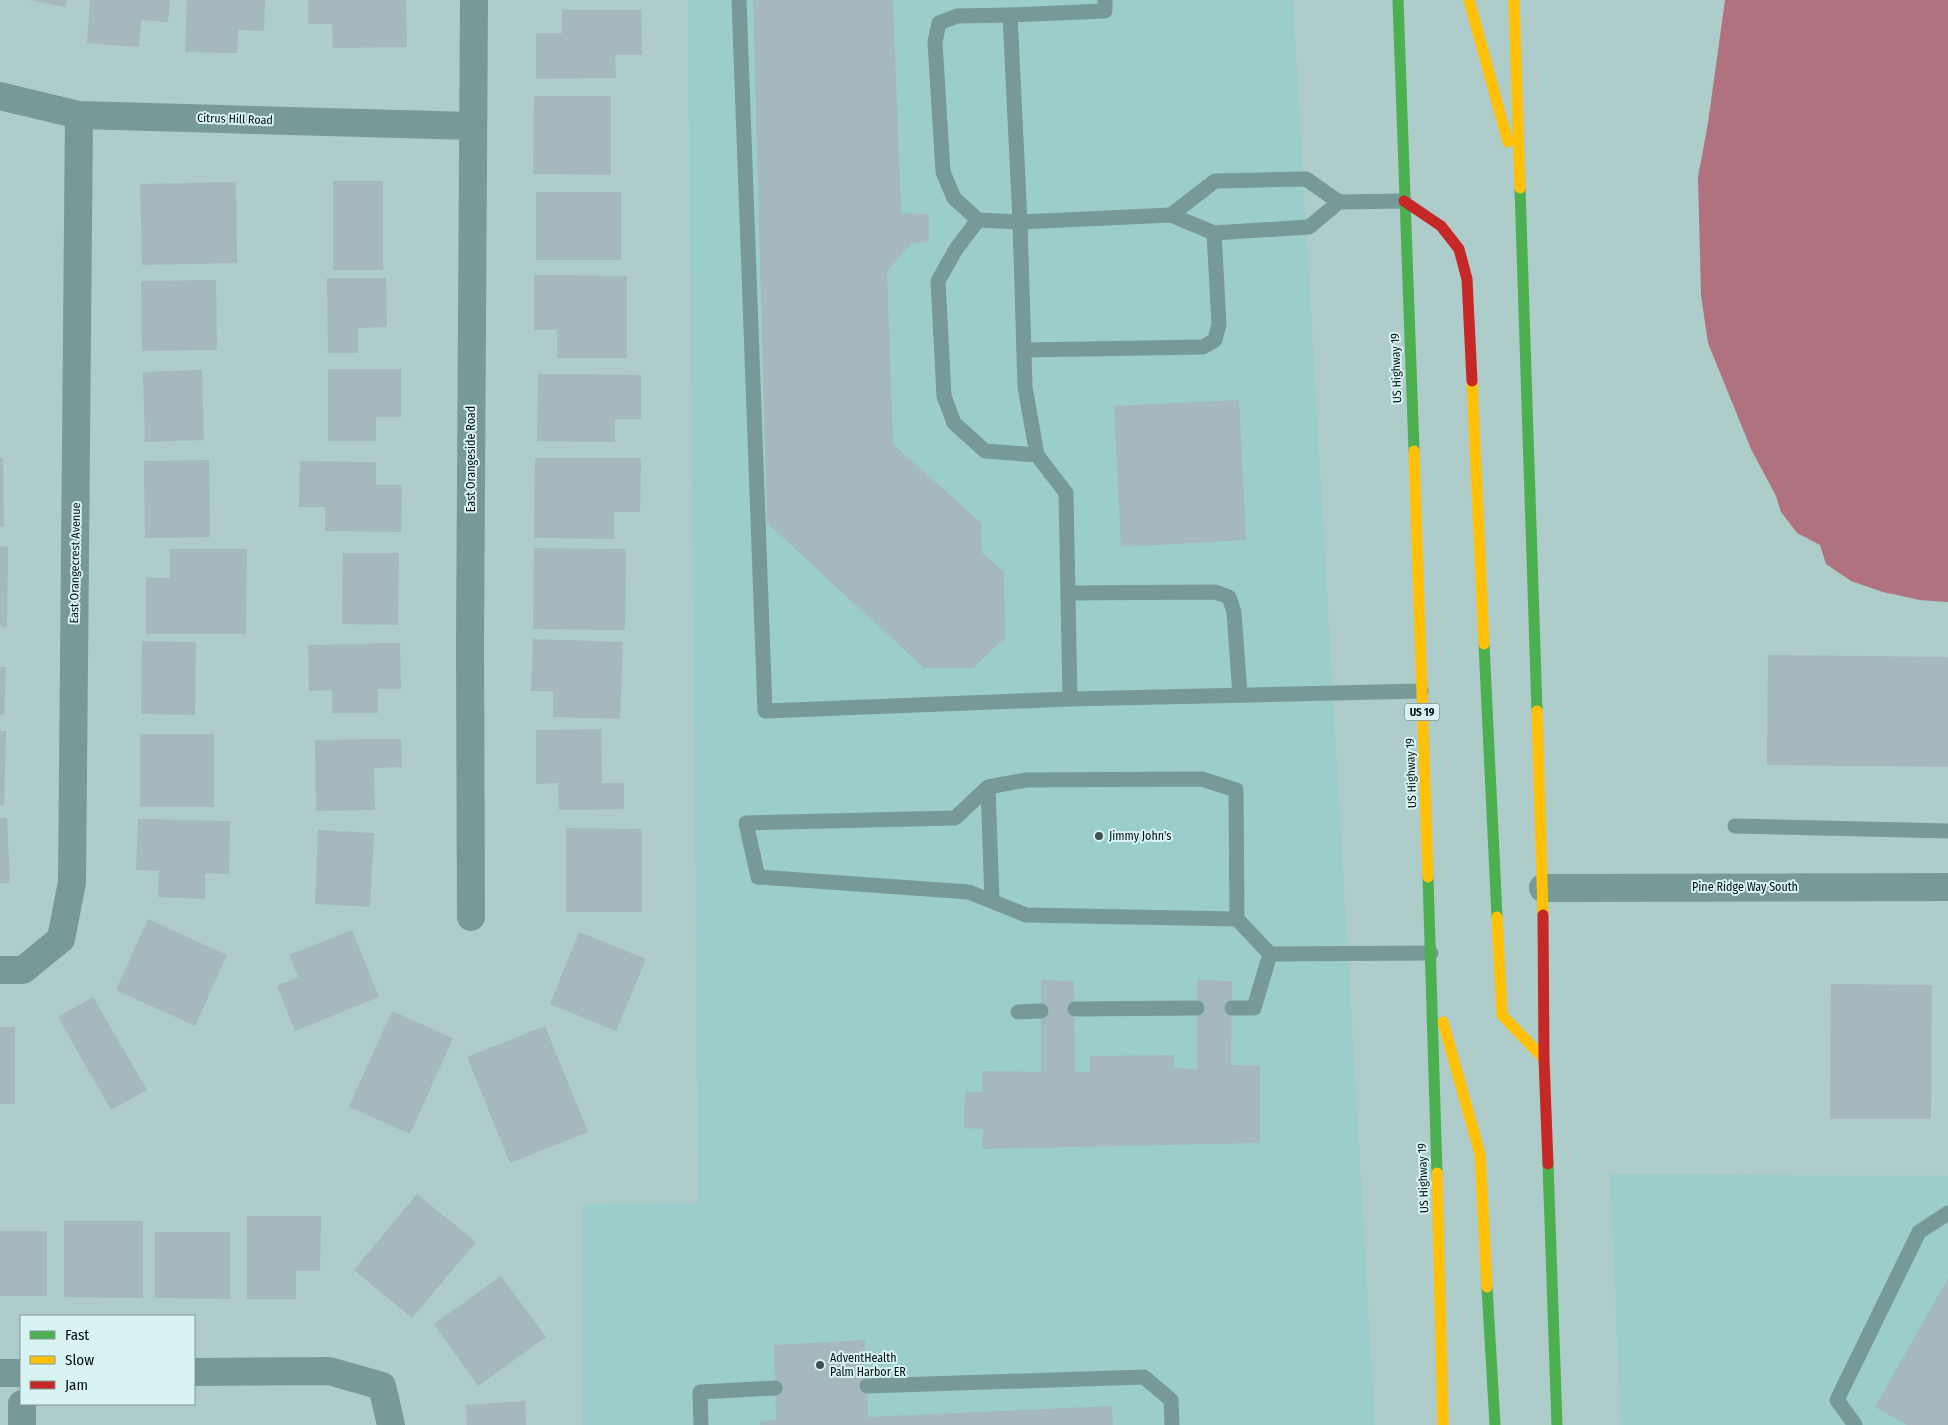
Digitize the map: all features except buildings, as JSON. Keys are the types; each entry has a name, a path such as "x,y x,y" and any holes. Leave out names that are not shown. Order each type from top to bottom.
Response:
{"highway":[{"name":"US Highway 19","path":"1398,0 1431,953 1443,1425"},
{"path":"1469,0 1519,182"},
{"path":"1514,0 1543,888 1544,1058 1557,1425"},
{"path":"1404,201 1442,226 1459,249 1467,280 1502,1016 1544,1058"},
{"path":"1431,982 1480,1154 1495,1425"}],"street":[{"name":"East Orangeside Road","path":"471,917 470,645 474,0"},
{"name":"Citrus Hill Road","path":"0,96 79,114 472,126"},
{"name":"East Orangecrest Avenue","path":"0,970 23,970 61,939 72,882 79,114"},
{"name":"Pine Ridge Way South","path":"1543,888 1948,887"},
{"path":"195,1372 329,1371 382,1386 391,1425"},
{"path":"0,1373 20,1373"},
{"path":"22,1405 22,1425"}],"lane":[{"path":"739,0 765,711 1070,699 1421,690"},
{"path":"1105,0 1105,11 956,16 939,23 934,42 943,172 954,198 978,220 1020,222 1171,216 1214,233 1309,227 1339,202"},
{"path":"1010,15 1020,222 1024,386 1037,455 1066,493 1070,699"},
{"path":"1171,216 1215,181 1306,178 1339,202 1404,201"},
{"path":"978,220 956,249 938,281 944,396 954,423 985,451 1037,455"},
{"path":"1024,350 1203,347 1215,340 1219,324 1214,233"},
{"path":"1068,593 1215,592 1229,597 1234,612 1240,695"},
{"path":"1237,919 1026,914 969,892 758,877 746,823 955,818 988,786 1026,780 1202,779 1236,790 1237,919 1270,954 1431,953"},
{"path":"988,786 992,901"},
{"path":"1735,826 1948,831"},
{"path":"1232,1008 1254,1008 1270,954"},
{"path":"1075,1009 1197,1008"},
{"path":"1018,1012 1041,1010"},
{"path":"1854,1425 1837,1400 1919,1232 1948,1213"},
{"path":"866,1386 1144,1377 1171,1400 1172,1425"},
{"path":"701,1425 700,1392 776,1388"}],"shaded area":[{"path":"688,0 1293,0 1375,1425 583,1425 583,1205 698,1203"},
{"path":"1725,0 1948,0 1948,602 1920,600 1883,592 1851,581 1826,564 1820,545 1797,533 1781,512 1776,496 1751,449 1708,343 1701,295 1698,177 1708,123"},
{"path":"1610,1174 1948,1176 1948,1425 1621,1425"}],"traffic: fast":[{"path":"1398,0 1414,451"},
{"path":"1520,188 1537,711"},
{"path":"1484,644 1497,917"},
{"path":"1428,877 1437,1173"},
{"path":"1548,1164 1557,1425"},
{"path":"1487,1287 1495,1425"}],"traffic: slow":[{"path":"1469,0 1508,142"},
{"path":"1514,0 1520,188"},
{"path":"1472,381 1484,644"},
{"path":"1414,451 1428,877"},
{"path":"1537,711 1543,915"},
{"path":"1497,917 1502,1015 1544,1059"},
{"path":"1443,1022 1480,1154 1487,1287"},
{"path":"1437,1173 1443,1425"}],"traffic: jam":[{"path":"1404,201 1441,226 1459,249 1467,279 1472,381"},
{"path":"1543,915 1544,1059 1548,1164"}],"place":[{"name":"Jimmy John's","path":"1099,836"},
{"name":"AdventHealth Palm Harbor ER","path":"820,1365"}]}
